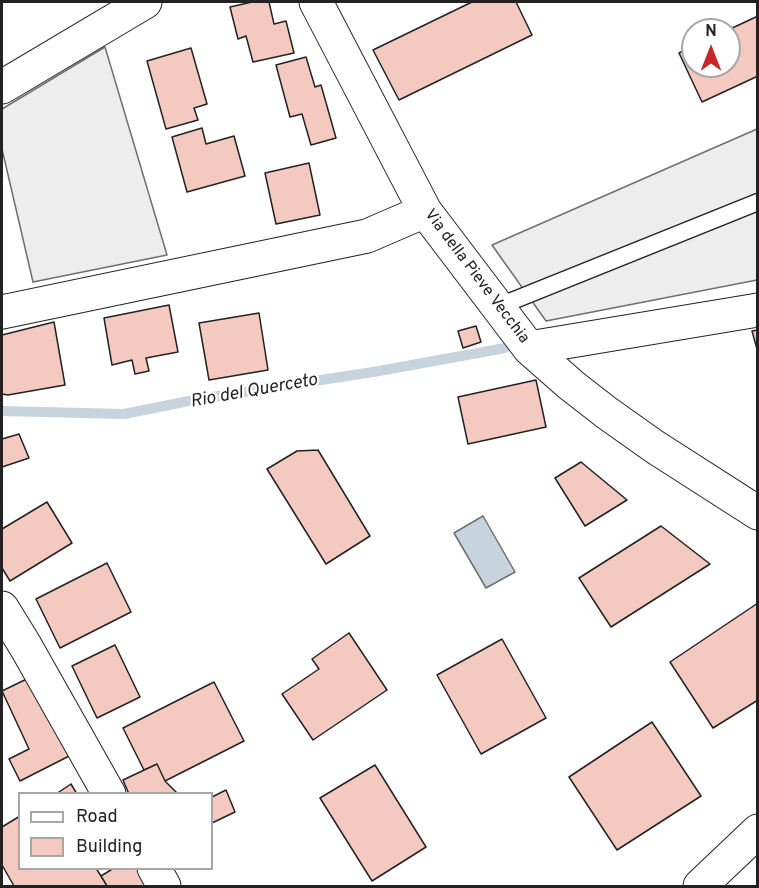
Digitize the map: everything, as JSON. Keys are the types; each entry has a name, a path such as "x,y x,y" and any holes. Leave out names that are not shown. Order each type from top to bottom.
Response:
{"street":[{"path":"2,87 145,2"},
{"name":"Via della Pieve Vecchia","path":"316,2 425,211 529,348 758,310"},
{"path":"2,312 367,236 425,211"},
{"path":"529,348 606,413 758,513"},
{"path":"2,608 108,792"},
{"path":"700,886 758,831"},
{"path":"154,870 164,886"}],"lane":[{"path":"497,307 758,202"}],"shaded area":[{"path":"105,47 167,255 33,282 2,149 2,109"},
{"path":"757,129 757,280 546,321 492,245"},
{"path":"483,516 515,572 486,588 454,533"}],"building":[{"path":"252,2 269,2 274,24 286,21 294,53 253,62 246,36 238,39 230,7"},
{"path":"472,2 516,2 532,35 399,100 373,50"},
{"path":"758,16 758,76 702,102 691,78 741,78 741,24"},
{"path":"191,48 207,104 194,108 198,120 166,129 147,61"},
{"path":"306,57 315,87 321,85 336,138 311,145 302,114 290,117 276,65"},
{"path":"202,128 206,144 234,136 245,176 187,192 172,137"},
{"path":"309,163 320,215 276,224 265,173"},
{"path":"169,305 178,352 146,358 149,371 135,374 132,360 112,365 104,318"},
{"path":"259,313 268,370 209,380 199,323"},
{"path":"54,322 65,385 8,395 2,394 2,335"},
{"path":"476,326 481,342 463,348 458,331"},
{"path":"758,330 758,353 752,331"},
{"path":"536,380 546,427 468,444 458,397"},
{"path":"19,434 29,458 2,467 2,439"},
{"path":"318,450 370,536 326,564 267,469 297,451"},
{"path":"581,462 627,500 585,526 555,478"},
{"path":"47,502 72,543 10,581 2,568 2,529"},
{"path":"661,526 710,564 611,627 579,578"},
{"path":"107,563 131,612 60,648 36,599"},
{"path":"758,603 758,700 713,728 670,662"},
{"path":"349,633 387,690 313,740 282,694 319,669 312,659"},
{"path":"502,639 546,718 481,754 437,675"},
{"path":"115,645 140,697 97,718 72,666"},
{"path":"37,674 77,752 20,781 9,759 29,749 2,691"},
{"path":"214,682 244,741 165,781 157,764 144,770 123,728"},
{"path":"652,722 701,796 617,850 569,777"},
{"path":"157,764 165,781 176,792 128,792 123,780"},
{"path":"375,765 426,847 372,881 320,798"},
{"path":"71,784 76,792 59,792"},
{"path":"226,790 235,812 213,823 213,796"},
{"path":"18,817 18,870 97,870 107,886 14,886 2,865 2,827"},
{"path":"111,870 143,870 151,886 107,886 101,876"}],"waterway":[{"name":"Rio del Querceto","path":"2,411 124,414 199,399 379,371 505,348"}]}
